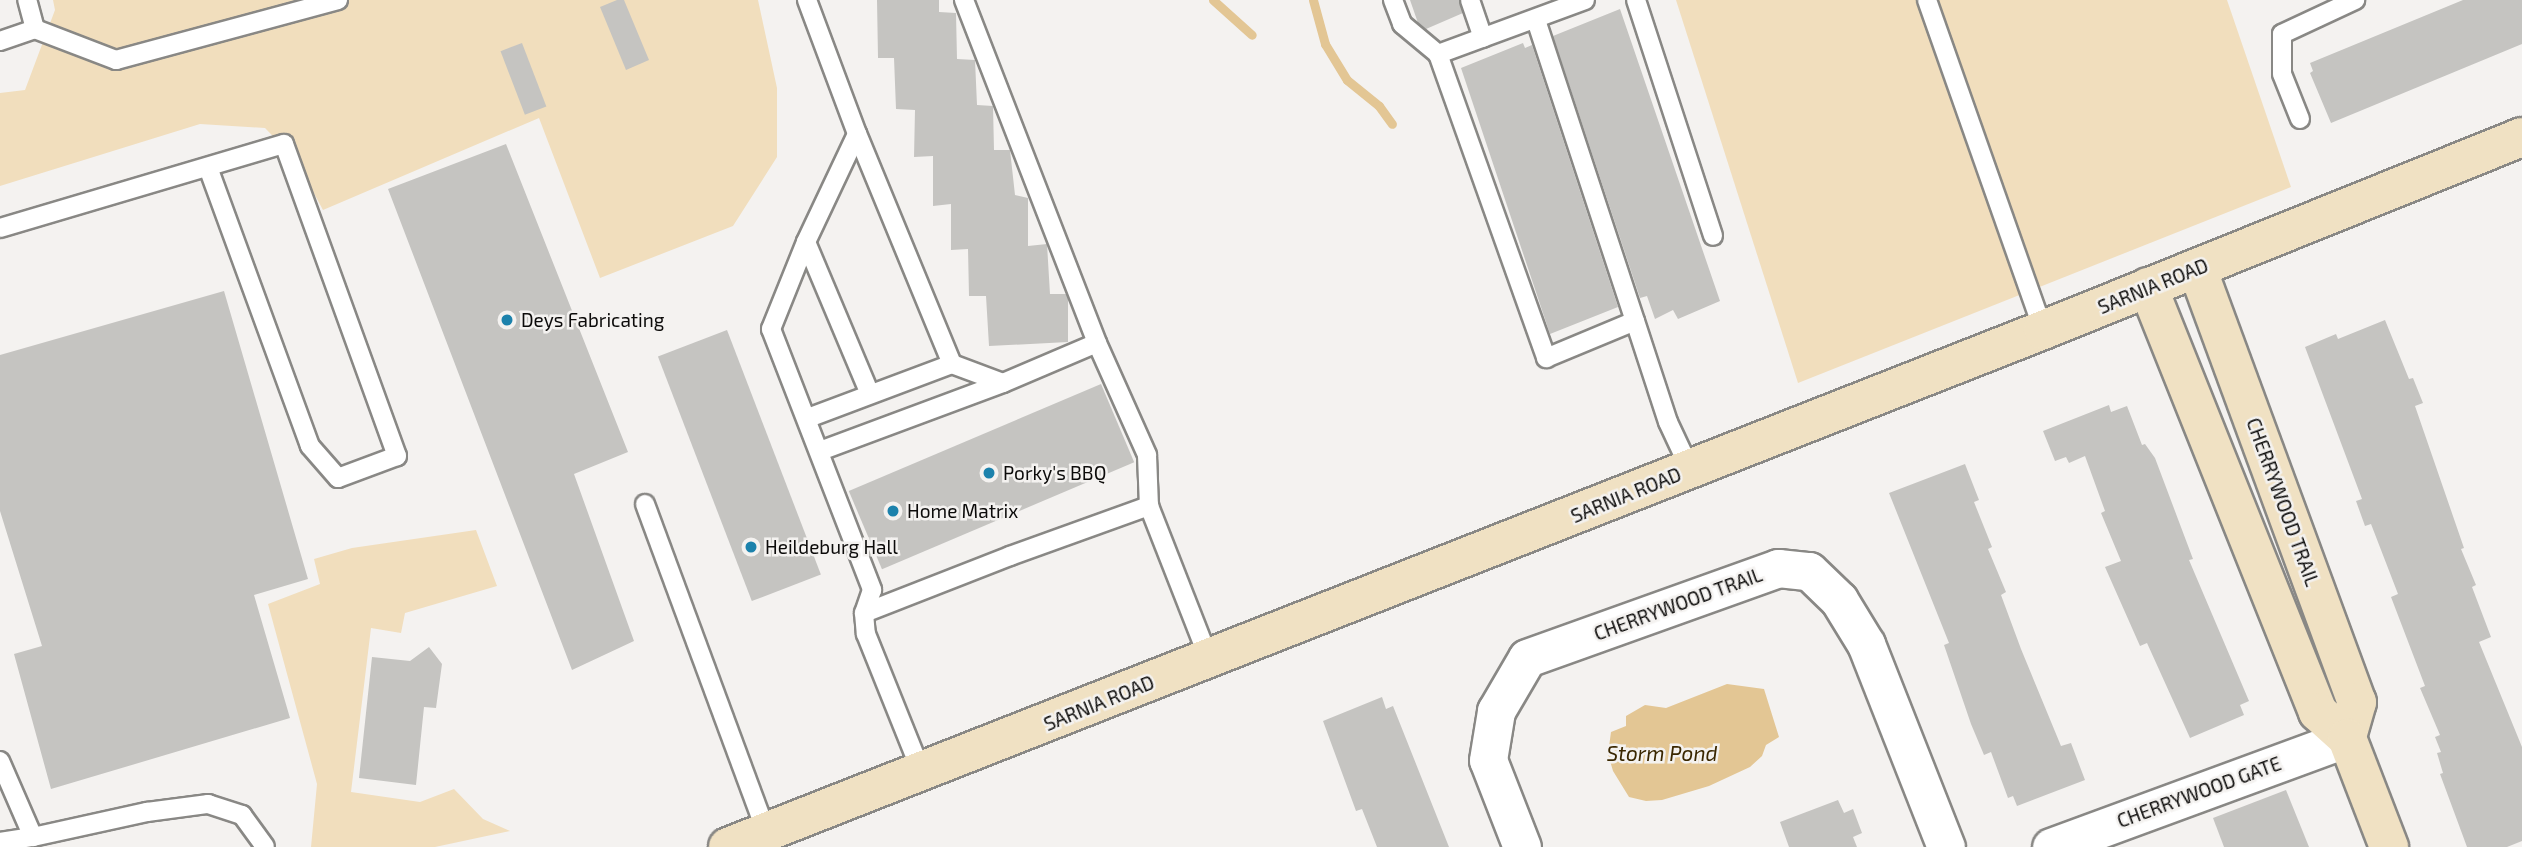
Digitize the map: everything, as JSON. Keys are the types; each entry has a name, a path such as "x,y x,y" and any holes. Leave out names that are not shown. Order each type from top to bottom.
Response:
{"main road":[{"name":"SARNIA ROAD","path":"728,847 922,773 2043,330 2522,137"},
{"name":"CHERRYWOOD TRAIL","path":"2197,268 2357,702 2347,738"},
{"path":"2148,287 2318,712 2347,738 2389,847"}],"street":[{"name":"CHERRYWOOD TRAIL","path":"1522,847 1488,760 1496,712 1527,658 1778,568 1809,571 1839,600 1866,644 1945,847"},
{"name":"CHERRYWOOD GATE","path":"2051,847 2347,738"}],"lane":[{"path":"27,0 36,29"},
{"path":"0,41 36,29 116,60 338,0"},
{"path":"807,0 857,134 951,364"},
{"path":"964,0 1097,343 1147,455 1149,506 1209,659"},
{"path":"1393,0 1402,24 1438,54 1546,358 1635,321"},
{"path":"1469,0 1483,38"},
{"path":"1438,54 1536,20 1560,5 1585,0"},
{"path":"1636,0 1713,236"},
{"path":"1927,0 2043,330"},
{"path":"2300,119 2282,74 2282,34 2354,0"},
{"path":"1536,20 1668,422 1690,469"},
{"path":"857,134 806,242 771,329 808,418 872,590 864,613 872,651 922,773"},
{"path":"0,228 284,144 397,456 338,478 310,446 208,167"},
{"path":"806,242 870,394"},
{"path":"820,451 1003,383 1097,343"},
{"path":"808,418 951,364 1003,383"},
{"path":"645,504 766,831"},
{"path":"864,613 1149,506"},
{"path":"0,761 33,837"},
{"path":"0,842 147,812 208,804 242,815 265,847"}],"shaded area":[{"path":"53,0 758,0 777,88 777,157 733,226 600,278 539,118 323,210 296,160 265,128 200,124 0,186 0,93 25,90 55,10"},
{"path":"1676,0 2227,0 2291,187 1798,383"},
{"path":"476,530 497,586 405,613 401,633 371,628 351,792 420,802 454,789 483,819 510,831 435,847 311,847 317,784 268,604 320,584 314,559 352,548"}],"water":[{"name":"Storm Pond","path":"1727,684 1764,689 1779,737 1766,745 1762,756 1750,767 1709,786 1662,800 1646,801 1629,797 1613,771 1608,754 1611,732 1626,726 1626,716 1645,705 1666,708"}],"building":[{"path":"624,0 649,60 626,70 600,7"},
{"path":"877,0 939,0 939,12 956,13 957,59 975,60 977,105 993,106 994,150 1010,150 1015,195 1028,198 1028,246 1047,244 1050,294 1066,294 1068,298 1068,342 989,346 986,296 969,296 968,249 951,250 951,204 933,206 933,156 914,157 915,110 896,109 894,58 878,58"},
{"path":"1410,0 1459,0 1463,13 1426,29 1418,23"},
{"path":"2463,0 2522,0 2522,44 2331,123 2310,73 2313,71 2310,63"},
{"path":"1620,9 1720,301 1678,319 1673,310 1655,319 1647,296 1640,298 1553,36"},
{"path":"522,43 546,106 525,115 501,51"},
{"path":"1523,43 1525,48 1532,45 1618,307 1550,334 1461,68"},
{"name":"Deys Fabricating","path":"506,144 628,452 574,474 634,641 572,670 388,189"},
{"path":"224,291 308,579 254,595 290,718 51,789 14,654 42,646 0,511 0,355"},
{"path":"2385,320 2409,379 2413,378 2423,403 2415,406 2464,548 2461,549 2476,585 2472,587 2491,637 2479,642 2522,747 2522,841 2507,847 2467,847 2440,774 2443,773 2437,753 2441,752 2435,737 2440,735 2420,688 2425,686 2391,597 2398,594 2371,524 2365,526 2356,501 2362,499 2305,347 2336,334 2338,339"},
{"path":"727,330 821,575 752,601 658,357"},
{"path":"1101,384 1134,462 882,569 849,491"},
{"path":"2109,405 2111,412 2127,406 2142,445 2145,444 2155,458 2193,559 2189,560 2249,701 2240,705 2244,715 2190,738 2147,643 2140,646 2105,567 2121,561 2101,513 2105,511 2085,456 2069,463 2066,457 2055,461 2043,431"},
{"path":"1965,464 1979,500 1974,502 1992,547 1988,549 2006,592 2001,595 2021,649 2061,746 2071,743 2085,780 2017,806 2013,796 2008,798 1991,752 1984,755 1971,724 1944,645 1949,643 1889,493"},
{"path":"429,647 442,664 436,708 424,707 416,785 359,778 372,657 410,661"},
{"path":"1382,697 1386,709 1393,706 1449,847 1377,847 1362,809 1356,811 1323,721"},
{"path":"2286,790 2309,847 2224,847 2213,818"},
{"path":"1838,800 1844,813 1853,809 1862,833 1853,837 1857,847 1789,847 1780,822"}],"waterway":[{"path":"1213,0 1252,35"},
{"path":"1313,0 1325,44 1347,80 1379,106 1392,124"}],"place":[{"name":"Deys Fabricating","path":"507,320"},
{"name":"Porky's BBQ","path":"989,473"},
{"name":"Home Matrix","path":"893,511"},
{"name":"Heildeburg Hall","path":"751,547"}]}
